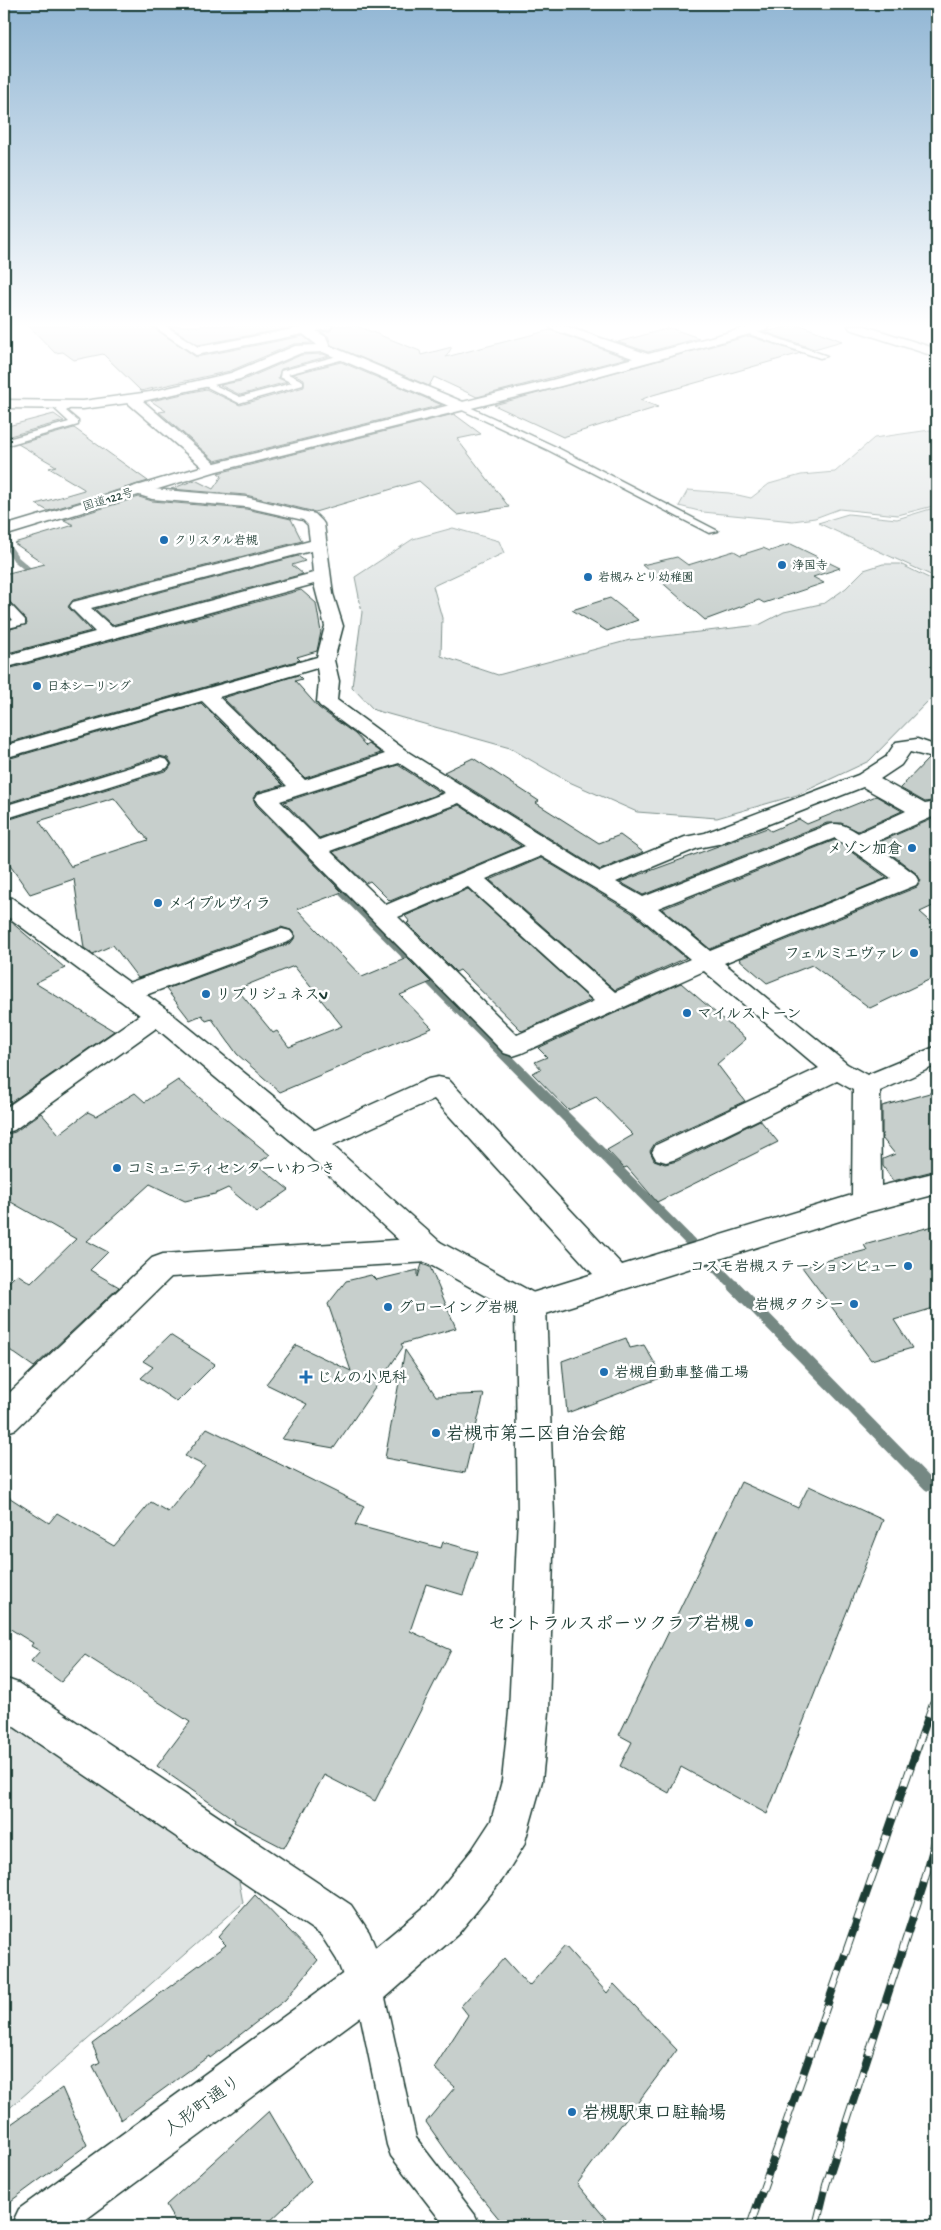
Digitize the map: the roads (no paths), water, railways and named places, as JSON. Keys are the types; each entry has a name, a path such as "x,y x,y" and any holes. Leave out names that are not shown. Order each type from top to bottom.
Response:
{"main road":[{"path":"168,430 212,468"},
{"name":"国道122号","path":"4,532 212,468 368,430"},
{"path":"138,490 152,494 246,502 309,518 316,524 323,585 334,626 325,660 329,681 327,702 401,756 463,794 542,847 641,906 838,1070 866,1086"},
{"path":"108,634 79,606 318,544"},
{"path":"306,599 323,585"},
{"path":"4,662 108,634 323,585"},
{"path":"4,752 325,660"},
{"path":"205,694 300,787"},
{"path":"598,881 693,842 710,839 865,780 894,761 903,746 917,745 937,753"},
{"path":"401,756 266,799 317,848 381,916 513,1047 610,1002 706,961 908,880 857,842 798,804"},
{"path":"4,812 160,764"},
{"path":"865,780 930,810"},
{"path":"317,848 463,794"},
{"path":"857,842 930,810"},
{"path":"641,906 836,830"},
{"path":"381,916 542,847"},
{"path":"470,877 610,1002"},
{"path":"4,904 157,1015 312,1142 428,1250 530,1306 867,1201 937,1182"},
{"path":"126,993 282,936"},
{"path":"4,1123 157,1015"},
{"path":"866,1086 937,1055"},
{"path":"666,1152 838,1070"},
{"path":"312,1142 438,1086 616,1279"},
{"path":"866,1086 867,1201"},
{"path":"4,1419 163,1266 428,1250"},
{"name":"人形町通り","path":"36,2226 368,1983 442,1919 487,1865 509,1830 522,1780 529,1712 536,1516 530,1306"},
{"path":"4,1697 336,1920 354,1947 368,1983"}],"lane":[{"path":"4,443 50,430"},
{"path":"513,430 713,531"},
{"path":"4,604 21,622 4,626"},
{"path":"368,1983 402,2145 464,2226"}],"waterway":[{"path":"4,541 16,559 37,577"},
{"path":"282,832 406,956"},
{"path":"406,956 735,1287"},
{"path":"734,1286 929,1485"}],"railway":[{"path":"933,1704 937,1692"},
{"path":"750,2226 933,1703"},
{"path":"816,2226 826,2185 923,1886 937,1834"}],"place":[{"name":"クリスタル岩槻","path":"164,540"},
{"name":"浄国寺","path":"782,565"},
{"name":"岩槻みどり幼稚園","path":"588,577"},
{"name":"日本シーリング","path":"37,686"},
{"name":"メゾン加倉","path":"912,848"},
{"name":"メイプルヴィラ","path":"158,903"},
{"name":"フェルミエヴァレ","path":"914,953"},
{"name":"リブリジュネスV","path":"206,994"},
{"name":"マイルストーン","path":"687,1013"},
{"name":"コミュニティセンターいわつき","path":"117,1168"},
{"name":"コスモ岩槻ステーションビュー","path":"908,1266"},
{"name":"岩槻タクシー","path":"854,1304"},
{"name":"グローイング岩槻","path":"388,1307"},
{"name":"岩槻自動車整備工場","path":"604,1372"},
{"name":"じんの小児科","path":"306,1377"},
{"name":"岩槻市第二区自治会館","path":"436,1433"},
{"name":"セントラルスポーツクラブ岩槻","path":"749,1623"},
{"name":"岩槻駅東口駐輪場","path":"572,2112"}]}
